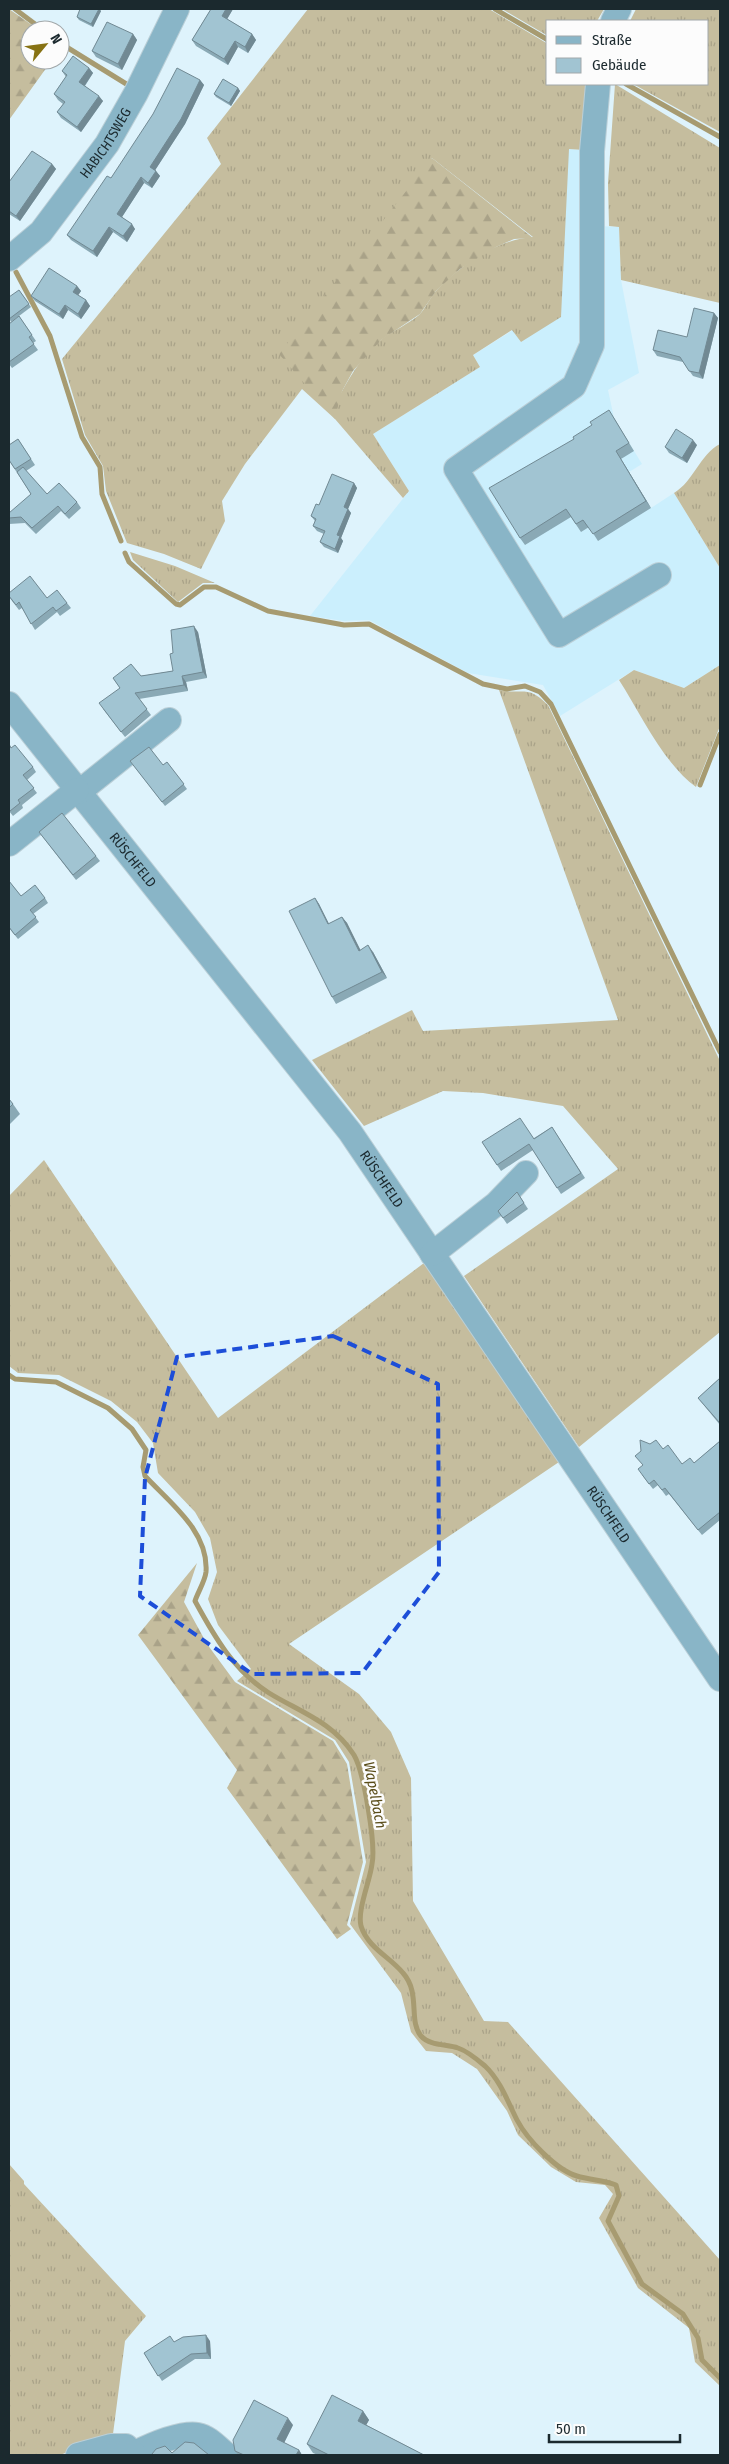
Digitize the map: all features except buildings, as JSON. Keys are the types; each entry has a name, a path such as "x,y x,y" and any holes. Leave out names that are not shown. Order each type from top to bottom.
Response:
{"street":[{"name":"HABICHTSWEG","path":"9,259 41,232 107,144 136,93 177,9"},
{"path":"598,85 592,151 592,346 574,386 456,469 559,635 658,575"},
{"name":"RÜSCHFELD","path":"9,704 350,1132 720,1679"},
{"path":"9,844 168,720"},
{"path":"432,1254 496,1204 526,1173"},
{"path":"78,2455 111,2446 126,2446 134,2455 150,2445 186,2435 198,2435 211,2441 226,2455"}],"highlighted area":[{"path":"333,1336 438,1384 439,1572 362,1673 252,1674 140,1596 145,1478 177,1357"}],"shaded area":[{"path":"569,149 583,150 598,226 619,227 621,280 639,373 608,390 614,418 642,464 629,472 651,508 674,493 720,568 720,665 684,688 634,670 560,716 543,685 468,673 369,620 344,621 310,616 409,491 373,434 480,367 473,355 513,330 521,342"}],"green space":[{"path":"9,9 25,20 20,20 20,70 45,70 9,120"},
{"path":"308,9 489,9 546,43 546,85 589,85 584,150 569,149 561,317 521,342 512,330 473,355 480,367 373,434 409,491 403,498 335,419 302,389 245,464 222,501 225,521 201,569 164,554 127,543 106,491 103,466 85,435 62,359 221,164 207,138","holes":["432,158 533,237 519,239 493,248 457,271 435,293 419,315 383,338 370,350 354,370 341,393"]},
{"path":"502,9 604,9 598,20 546,20 546,35"},
{"path":"636,9 720,9 720,132 635,85 709,85 709,20 630,20"},
{"path":"615,85 720,148 720,303 621,280 619,227 609,226 608,183"},
{"path":"432,158 533,238 514,239 496,247 460,269 436,291 420,314 381,340 353,371 341,393 335,419 279,354"},
{"path":"720,444 720,568 674,493 687,482 707,454"},
{"path":"130,552 175,566 215,583 203,583 178,602 133,560"},
{"path":"720,665 720,726 696,787 684,777 663,752 619,680 634,670 684,688"},
{"path":"499,690 530,692 548,705 720,1061 720,1332 579,1447 464,1276 618,1169 563,1106 483,1093 443,1091 364,1126 312,1060 412,1010 423,1031 618,1020"},
{"path":"44,1160 218,1418 424,1263 559,1462 289,1644 359,1694 391,1732 411,1778 413,1901 484,2021 508,2022 720,2260 720,2386 695,2362 689,2328 638,2288 599,2218 613,2194 605,2185 576,2182 551,2167 518,2135 507,2111 477,2069 452,2053 426,2051 411,2032 401,1993 350,1924 366,1862 349,1762 335,1740 237,1681 251,1669 218,1625 208,1599 217,1572 210,1538 195,1512 158,1473 153,1443 137,1422 111,1401 59,1375 18,1373 9,1366 9,1196"},
{"path":"197,1563 184,1602 207,1644 235,1682 333,1741 347,1764 363,1862 347,1925 351,1929 337,1939 227,1788 237,1770 138,1635"},
{"path":"9,2164 24,2181 24,2184 146,2316 125,2341 113,2434 109,2440 89,2444 60,2455 9,2455"}],"waterway":[{"path":"15,9 30,20"},
{"path":"495,9 546,39"},
{"path":"70,49 128,85"},
{"path":"628,85 720,137"},
{"path":"16,272 50,336 82,437 100,467 102,494 121,541"},
{"path":"125,553 129,562 176,604 180,605 204,587 216,587 268,611 344,625 369,624 483,684 507,689 525,686 540,692 551,704 720,1052"},
{"path":"700,785 720,734"},
{"name":"Wapelbach","path":"9,1375 15,1379 56,1382 108,1408 132,1429 146,1450 143,1467 145,1476 186,1518 201,1543 205,1557 206,1572 195,1601 226,1652 245,1674 257,1684 326,1726 346,1744 354,1755 365,1792 371,1826 373,1855 371,1871 362,1904 361,1926 364,1934 374,1946 398,1967 408,1981 412,1989 417,2030 429,2042 461,2049 485,2066 499,2084 522,2128 551,2161 577,2176 616,2185 619,2196 608,2221 642,2284 683,2314 698,2338 702,2360 720,2378"}]}
